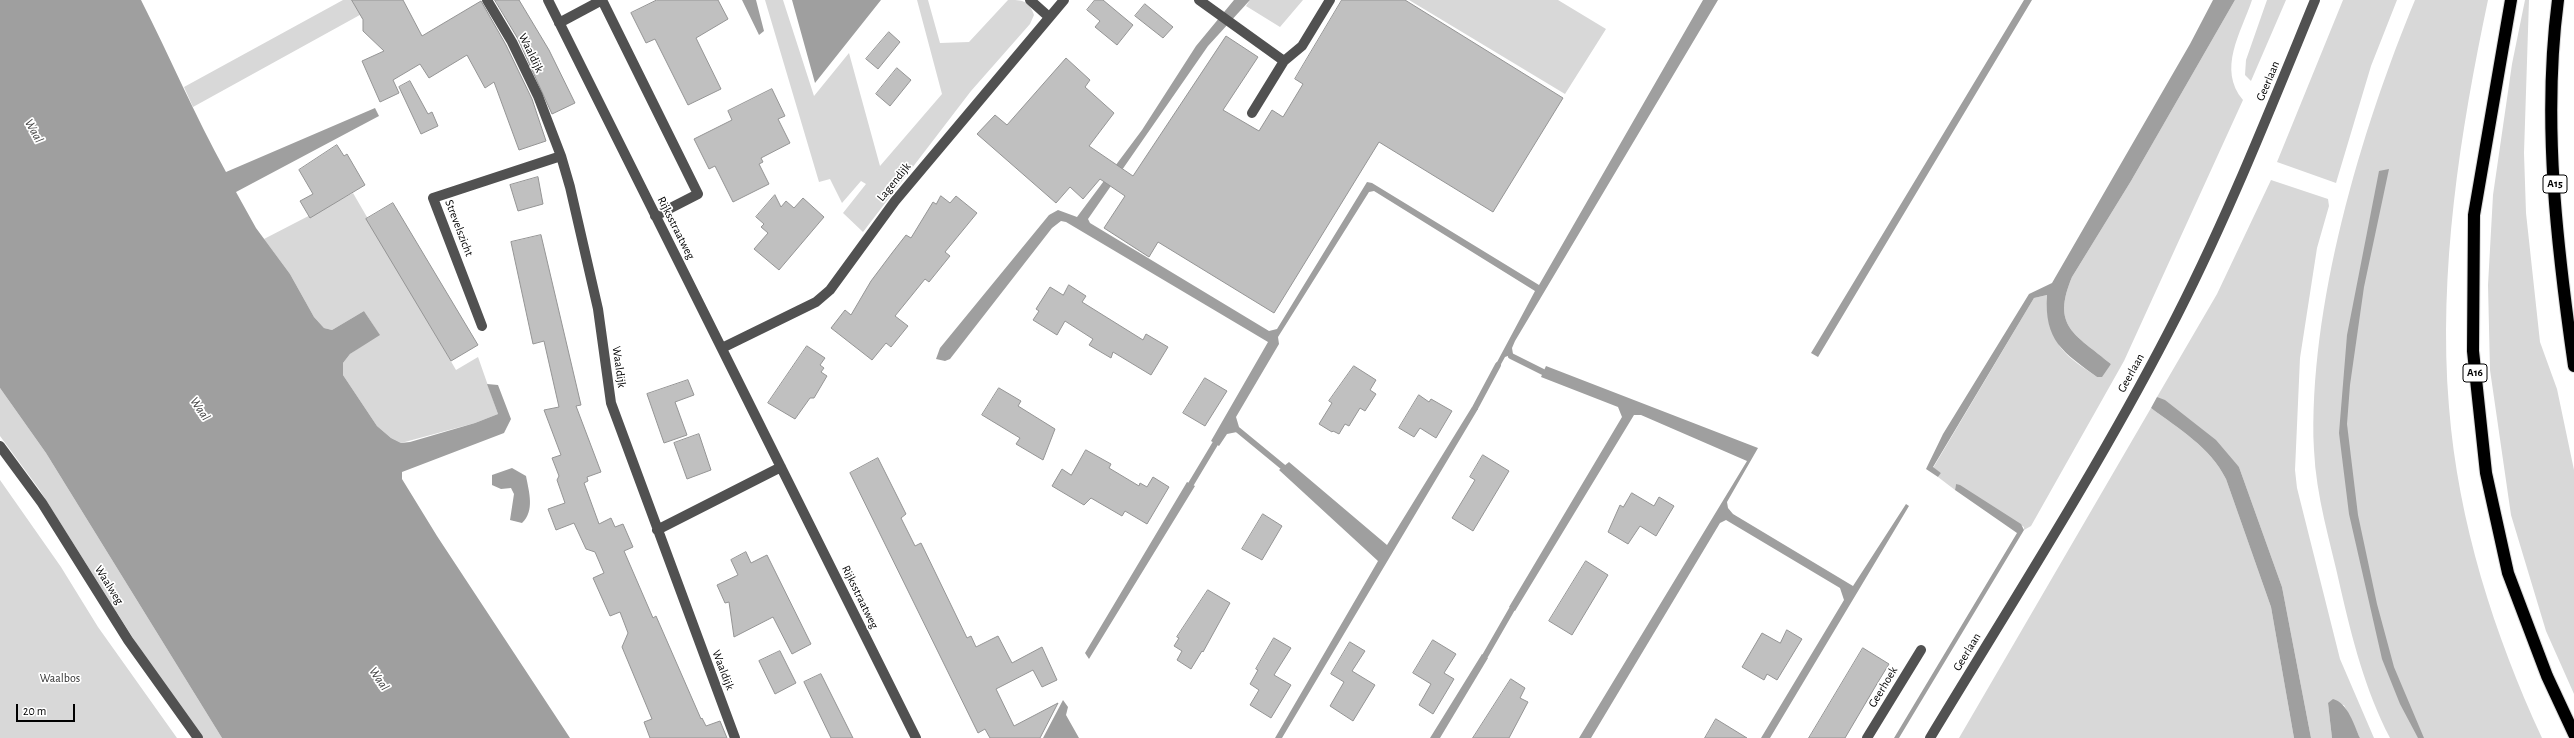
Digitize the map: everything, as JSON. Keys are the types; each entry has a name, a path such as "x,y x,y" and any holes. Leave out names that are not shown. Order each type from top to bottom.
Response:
{"highway":[{"name":"A16","path":"2511,0 2474,215 2473,351 2486,473 2508,573 2547,676 2574,734"},
{"name":"A15","path":"2558,0 2552,107 2554,175 2557,229 2574,366"}],"street":[{"name":"Waaldijk","path":"487,0 512,42 538,96 561,156 570,187 598,309 611,403 735,738"},
{"name":"Rijksstraatweg","path":"548,0 916,738"},
{"path":"559,22 602,0 698,194 655,216"},
{"path":"1030,0 1049,17"},
{"name":"Lagendijk","path":"722,348 816,302 830,290 895,201 1064,0"},
{"path":"1199,0 1233,26 1284,61"},
{"path":"1252,113 1284,61 1302,46 1330,0"},
{"name":"Geerlaan","path":"1930,738 2121,419 2168,332 2231,201 2316,0"},
{"name":"Strevelszicht","path":"482,326 433,198 561,156"},
{"name":"Waalweg","path":"0,446 42,503 128,640 198,738"},
{"path":"657,530 781,467"},
{"name":"Geerhoek","path":"1867,738 1921,650"}],"green space":[{"path":"343,0 387,0 193,107 184,87"},
{"path":"765,0 783,0 814,96 849,53 880,166 942,94 917,0 928,0 940,43 969,42 1008,0 1024,2 1030,6 1034,15 1030,24 971,91 863,232 843,213 866,184 861,181 842,203 830,179 819,182"},
{"path":"1250,0 1303,0 1280,27 1246,6"},
{"path":"1409,0 1558,0 1606,29 1565,94"},
{"path":"2235,0 2252,0 2237,38 2232,63 2232,76 2235,88 2243,100 2124,361 2031,526 2024,530 2024,527 1956,484 1955,490 1938,477 1941,473 1933,468 2034,298 2047,295 2049,314 2058,343 2061,348 2078,364 2097,377 2111,364 2087,345 2070,328 2066,319 2064,307 2066,294 2072,277 2131,181"},
{"path":"2267,0 2286,0 2251,81 2245,75 2246,60"},
{"path":"2343,0 2397,0 2371,66 2336,183 2277,162"},
{"path":"2415,0 2488,0 2460,151 2449,254 2446,356 2449,407 2461,493 2481,577 2508,659 2542,738 2390,738 2373,701 2360,664 2320,501 2314,450 2314,395 2320,338 2329,279 2342,220 2358,162 2395,51"},
{"path":"2525,0 2529,0 2524,153 2526,213 2540,342 2557,389 2574,470 2574,694 2546,631 2511,515 2490,370 2488,285 2493,195 2512,64"},
{"path":"2271,180 2328,199 2329,206 2317,248 2300,358 2295,470 2297,488 2340,659 2374,738 2360,738 2344,705 2328,703 2332,738 2311,738 2282,587 2239,467 2157,397 2217,294"},
{"path":"353,193 456,370 478,357 498,414 475,423 401,443 391,438 377,426 343,375 343,363 350,354 379,334 364,311 332,330 324,328 314,317 290,274 264,239"},
{"path":"0,388 46,453 222,738 202,738 167,692 39,489 0,436"},
{"path":"2151,408 2183,431 2203,448 2226,479 2271,607 2294,738 1959,738"},
{"name":"Waalbos","path":"0,480 61,567 98,627 177,738 0,738"}],"water":[{"name":"Waal","path":"0,0 141,0 226,172 375,108 379,116 236,192 256,228 290,274 314,317 324,328 332,330 364,311 380,335 350,354 343,363 343,375 377,426 391,438 401,443 410,442 475,423 498,414 487,384 498,385 511,419 504,433 402,472 402,479 437,536 570,738 222,738 46,453 0,388"},
{"path":"742,0 756,0 764,31 759,35"},
{"path":"792,0 881,0 815,83"},
{"path":"1234,0 1250,0 1208,46 1088,219 1090,223 1269,331 1277,329 1367,182 1372,183 1539,285 1703,0 1718,0 1515,341 1512,348 1513,354 1505,357 1500,366 1496,364 1535,291 1374,191 1369,192 1278,337 1279,344 1236,417 1239,427 1237,432 1227,434 1219,446 1211,441 1268,342 1066,222 1061,221 1052,228 950,359 945,361 936,359 940,348 1049,215 1058,210 1077,217 1142,130 1196,46"},
{"path":"2024,0 2032,0 1818,357 1811,353"},
{"path":"2213,0 2235,0 2131,181 2072,277 2066,294 2064,307 2066,319 2070,328 2087,345 2111,364 2102,377 2097,377 2074,360 2058,344 2053,335 2049,324 2047,311 2047,295 2034,298 1933,467 1941,473 1938,477 1926,469 1943,434 2029,294 2052,283 2190,44"},
{"path":"2389,169 2364,287 2350,385 2347,424 2358,515 2377,604 2394,667 2424,738 2418,738 2400,704 2382,659 2349,514 2339,433 2347,335 2379,171"},
{"path":"1546,366 1758,448 1727,502 1728,508 1733,514 1853,586 1906,504 1909,506 1770,738 1761,738 1844,600 1840,588 1726,520 1720,523 1591,738 1579,738 1747,461 1641,415 1634,415 1515,611 1509,607 1622,417 1618,407 1541,377"},
{"path":"2157,397 2165,400 2216,440 2239,467 2282,587 2311,738 2294,738 2271,607 2226,479 2203,448 2183,431 2151,408"},
{"path":"1472,407 1478,409 1282,738 1275,738 1378,561 1279,470 1289,462 1387,545"},
{"path":"512,468 526,476 530,507 529,513 522,523 510,520 514,494 511,488 501,489 492,485 492,475"},
{"path":"1187,482 1195,486 1089,659 1085,653"},
{"path":"1956,484 1960,485 2021,524 2024,530 1899,738 1894,738 2017,533 1955,490"},
{"path":"1482,654 1488,658 1440,738 1430,738"},
{"path":"2333,699 2338,701 2347,710 2360,738 2332,738 2328,703"},
{"path":"1063,700 1068,707 1066,715 1079,738 1043,738"}],"building":[{"path":"352,0 403,0 422,36 481,1 506,45 532,99 546,141 519,150 494,82 485,88 467,55 429,78 420,64 393,80 399,93 380,102 362,61 384,51 363,31 363,20"},
{"path":"495,0 519,0 549,50 575,103 552,114 518,39"},
{"path":"657,0 718,0 728,19 696,38 721,89 688,105 655,39 646,43 631,13"},
{"path":"1095,0 1103,0 1133,25 1117,45 1095,27 1100,21 1087,10"},
{"path":"1342,0 1405,0 1563,98 1493,212 1379,142 1274,313 1158,242 1149,257 1104,228 1125,196 1100,179 1083,199 1070,187 1056,203 977,134 995,115 1007,125 1066,58 1090,80 1085,87 1114,113 1089,146 1133,176 1226,36 1258,57 1223,110 1259,131 1272,110 1283,117 1303,84 1295,79"},
{"path":"1145,4 1173,27 1163,38 1135,16"},
{"path":"889,32 900,42 878,69 866,59"},
{"path":"897,68 911,80 890,106 876,94"},
{"path":"410,81 428,114 432,112 438,126 421,134 399,87"},
{"path":"772,89 785,116 778,119 790,143 761,158 763,162 759,164 769,184 733,202 715,166 709,169 694,139 732,120 728,111"},
{"path":"337,145 344,156 347,154 365,185 310,218 300,201 313,194 299,170"},
{"path":"538,177 543,204 518,211 510,185"},
{"path":"775,195 781,207 786,201 794,208 803,198 824,217 779,270 754,249 768,233 761,227 764,224 756,217"},
{"path":"941,196 950,203 956,196 977,213 945,252 950,256 929,282 925,279 895,316 908,326 891,347 886,343 872,360 831,328 845,310 851,315 871,281 892,253 906,235 911,238 933,202 936,204"},
{"path":"393,203 478,345 451,361 366,219"},
{"path":"541,235 581,405 576,406 601,472 587,477 588,481 584,483 599,524 611,518 615,527 623,524 633,547 624,551 653,618 656,616 701,719 702,718 706,726 720,721 727,738 650,738 644,722 652,719 622,647 628,633 620,612 610,616 593,578 604,573 595,552 586,549 574,523 556,530 548,509 565,503 557,480 559,476 552,458 561,455 544,410 559,407 544,341 533,344 511,242"},
{"path":"1069,285 1086,296 1082,302 1143,340 1146,334 1168,347 1151,375 1113,352 1111,358 1089,345 1093,339 1065,321 1057,335 1033,320 1039,311 1036,309 1050,287 1063,295"},
{"path":"807,346 825,358 820,365 824,368 821,372 827,376 814,398 810,398 795,419 768,403"},
{"path":"1354,366 1376,380 1370,390 1376,394 1365,411 1360,408 1349,426 1345,424 1339,434 1333,431 1332,432 1319,424 1332,403 1329,401"},
{"path":"1205,378 1227,391 1205,426 1183,413"},
{"path":"688,380 694,395 675,402 687,435 664,443 647,394"},
{"path":"999,388 1021,401 1018,406 1055,429 1043,460 1016,444 1020,438 982,415"},
{"path":"1419,395 1429,402 1431,399 1452,411 1436,438 1420,428 1414,437 1399,428"},
{"path":"699,434 711,470 687,479 674,443"},
{"path":"1086,450 1111,464 1109,468 1139,486 1140,483 1147,487 1153,477 1169,487 1147,524 1125,511 1122,516 1091,498 1084,505 1052,486 1062,469 1071,475"},
{"path":"1483,455 1509,471 1473,531 1452,518 1475,480 1470,477"},
{"path":"878,458 906,514 901,518 915,546 921,543 967,638 971,636 976,647 998,636 1012,663 1042,647 1057,680 1042,687 1033,670 996,689 1014,726 1058,703 1040,738 990,738 985,729 978,733 850,473"},
{"path":"1632,493 1654,506 1659,497 1674,506 1656,536 1640,526 1628,544 1608,532 1620,505 1623,507"},
{"path":"1263,514 1282,526 1262,560 1242,549"},
{"path":"746,552 751,563 767,555 811,644 792,654 773,617 734,637 729,602 725,603 717,585 738,575 731,560"},
{"path":"1586,561 1608,575 1572,635 1549,621"},
{"path":"1208,590 1230,603 1203,652 1202,651 1191,669 1177,660 1182,651 1174,646 1179,638 1177,637"},
{"path":"1787,630 1802,639 1777,680 1767,674 1764,680 1742,667 1762,633 1780,643"},
{"path":"1274,638 1291,648 1274,675 1291,685 1271,718 1250,705 1259,690 1250,684 1258,670 1256,669"},
{"path":"1433,640 1456,654 1444,673 1454,679 1433,714 1419,705 1431,684 1413,673"},
{"path":"1350,642 1365,651 1352,671 1375,685 1353,721 1330,706 1344,682 1331,674"},
{"path":"1863,648 1889,664 1845,738 1809,738"},
{"path":"780,651 796,683 775,694 759,661"},
{"path":"821,674 853,738 831,738 804,682"},
{"path":"1511,679 1525,688 1520,698 1528,702 1509,738 1473,738"},
{"path":"1716,719 1747,738 1705,738"}],"waterway":[{"path":"1511,356 1543,372"},
{"path":"1475,408 1498,365"},
{"path":"1238,430 1283,467"},
{"path":"1191,484 1215,444"},
{"path":"1485,656 1512,609"}]}
